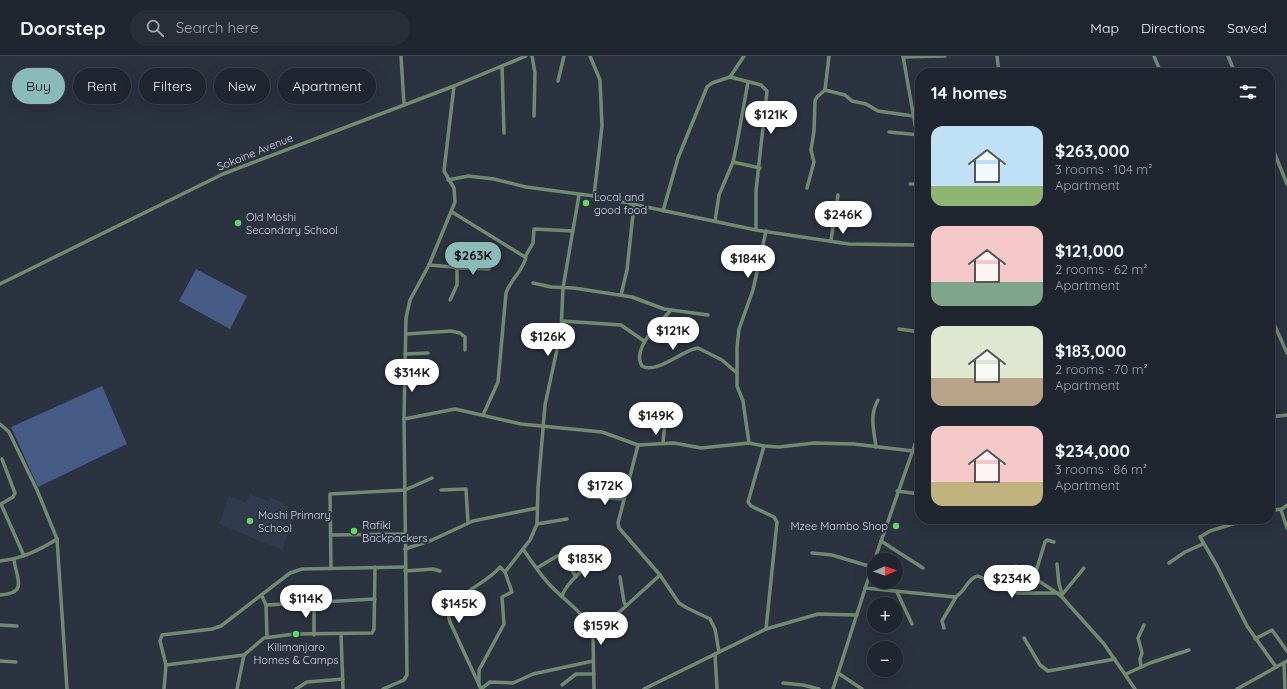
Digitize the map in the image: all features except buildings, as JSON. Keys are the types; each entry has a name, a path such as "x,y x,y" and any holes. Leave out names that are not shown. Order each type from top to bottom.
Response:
{"street":[{"path":"401,56 404,104"},
{"name":"Sokoine Avenue","path":"0,284 223,174 454,86 526,56"},
{"path":"532,56 535,73 534,116"},
{"path":"558,81 564,56"},
{"path":"590,56 600,80 602,126 594,196"},
{"path":"730,77 744,56"},
{"path":"807,188 814,161 811,150 814,130 815,101 817,96 825,90 829,56"},
{"path":"915,122 903,56 944,56"},
{"path":"997,56 998,68"},
{"path":"1154,56 1159,68"},
{"path":"1228,56 1234,68"},
{"path":"502,66 504,133"},
{"path":"663,211 678,158 707,87 712,83 730,77 764,86 767,91 760,168 756,191 756,230"},
{"path":"715,221 718,195 733,162 748,82"},
{"path":"383,689 404,680 407,675 404,490 406,318 410,300 429,265 452,212 456,193 445,175 444,161 454,86"},
{"path":"825,90 844,95 852,100 866,104 878,111 913,116"},
{"path":"889,132 915,135"},
{"path":"1275,154 1287,184"},
{"path":"733,162 760,168"},
{"path":"448,180 473,176 579,195 594,196 756,230 857,245 915,246"},
{"path":"910,184 915,184"},
{"path":"505,572 533,534 537,524 545,405 562,322 563,288 579,195"},
{"path":"831,240 838,195"},
{"path":"621,295 627,270 634,205"},
{"path":"452,212 526,257"},
{"path":"482,415 498,382 506,292 512,280 523,266 533,243 534,229 573,231"},
{"path":"749,442 743,401 737,386 737,347 739,329 751,300 766,231"},
{"path":"429,265 456,268 490,269"},
{"path":"450,300 457,285 456,268"},
{"path":"533,283 621,295 637,298 671,310 693,311 708,315"},
{"path":"671,310 644,341 640,363 644,368 657,366 697,348 722,360 737,373"},
{"path":"562,322 621,325 644,341"},
{"path":"1275,326 1287,353"},
{"path":"899,329 915,331"},
{"path":"406,334 455,331 465,337 465,350"},
{"path":"406,354 428,353"},
{"path":"876,447 872,416 878,400"},
{"path":"404,419 451,409 521,424 602,432 638,444 680,444 701,448 749,442 764,446 779,447 814,443 912,451"},
{"path":"1275,416 1287,415"},
{"path":"663,443 665,420"},
{"path":"0,424 9,432 57,539 67,689"},
{"path":"638,444 618,523 619,528 660,575 683,606 710,619 715,629 717,689"},
{"path":"764,446 748,502 750,506 774,517 777,522 766,629"},
{"path":"877,553 897,491 912,451 915,447"},
{"path":"2,459 15,493 13,497 1,505 24,556"},
{"path":"331,568 330,494 404,490 432,478"},
{"path":"441,490 466,489 468,523"},
{"path":"897,491 915,493"},
{"path":"588,496 624,499"},
{"path":"1275,510 1281,509 1287,505"},
{"path":"405,549 432,540 468,523 525,509 537,508"},
{"path":"1281,509 1287,528"},
{"path":"537,524 567,518"},
{"path":"1233,524 1202,534 1200,537 1255,639 1276,667"},
{"path":"331,535 405,534"},
{"path":"0,561 14,560 57,539"},
{"path":"1034,578 1045,542 1047,540 1054,542"},
{"path":"881,541 923,568"},
{"path":"1169,562 1185,552 1204,544"},
{"path":"523,549 547,583 587,623 593,636 594,689"},
{"path":"812,553 832,555 867,566"},
{"path":"537,568 562,554 576,577"},
{"path":"562,597 563,592 576,577 598,557"},
{"path":"0,595 14,593 18,589 14,560"},
{"path":"1057,564 1060,594"},
{"path":"1016,566 1060,594 1092,628 1126,674 1135,689"},
{"path":"500,567 505,572 512,591 502,597 504,624 479,670 480,687 450,622 448,614 454,603 500,567"},
{"path":"164,689 166,665 160,641 162,635 212,629 221,626 290,573 302,570 331,568 433,569 440,571"},
{"path":"166,665 244,655 257,643 267,637 294,634 314,635 372,633 374,629 375,568"},
{"path":"944,628 942,621 956,597 976,576 1017,593 1060,594 1084,568"},
{"path":"593,636 660,575"},
{"path":"620,577 626,606"},
{"path":"833,689 867,582"},
{"path":"865,588 948,598 956,597"},
{"path":"897,592 912,624"},
{"path":"262,596 266,604 267,637"},
{"path":"266,604 374,599"},
{"path":"314,602 314,635"},
{"path":"644,689 766,629 818,614 857,615"},
{"path":"0,625 17,626"},
{"path":"1141,667 1140,660 1142,653 1138,638 1144,625"},
{"path":"1255,639 1272,630 1287,651"},
{"path":"341,634 343,689"},
{"path":"1024,638 1040,665 1048,670 1115,659"},
{"path":"1126,674 1141,667 1189,650"},
{"path":"237,689 244,655"},
{"path":"0,661 16,662"},
{"path":"480,687 490,682 513,683 533,674 593,661"},
{"path":"1238,689 1285,662 1285,689"},
{"path":"838,673 862,689"},
{"path":"562,685 576,674 594,674"},
{"path":"296,689 307,682 343,679"},
{"path":"783,683 799,684 819,689"}],"shaded area":[{"path":"196,269 247,296 230,329 179,301"},
{"path":"102,386 127,444 38,487 11,427"},
{"name":"Moshi Primary School","path":"250,494 269,501 270,497 289,506 287,512 295,515 282,550 219,524 229,496 246,503"}],"place":[{"name":"Local and good food","path":"586,203"},
{"name":"Old Moshi Secondary School","path":"238,223"},
{"name":"Moshi Primary School","path":"250,521"},
{"name":"Mzee Mambo Shop","path":"896,526"},
{"name":"Rafiki Backpackers","path":"354,531"},
{"name":"Kilimanjaro Homes & Camps","path":"296,634"}]}
